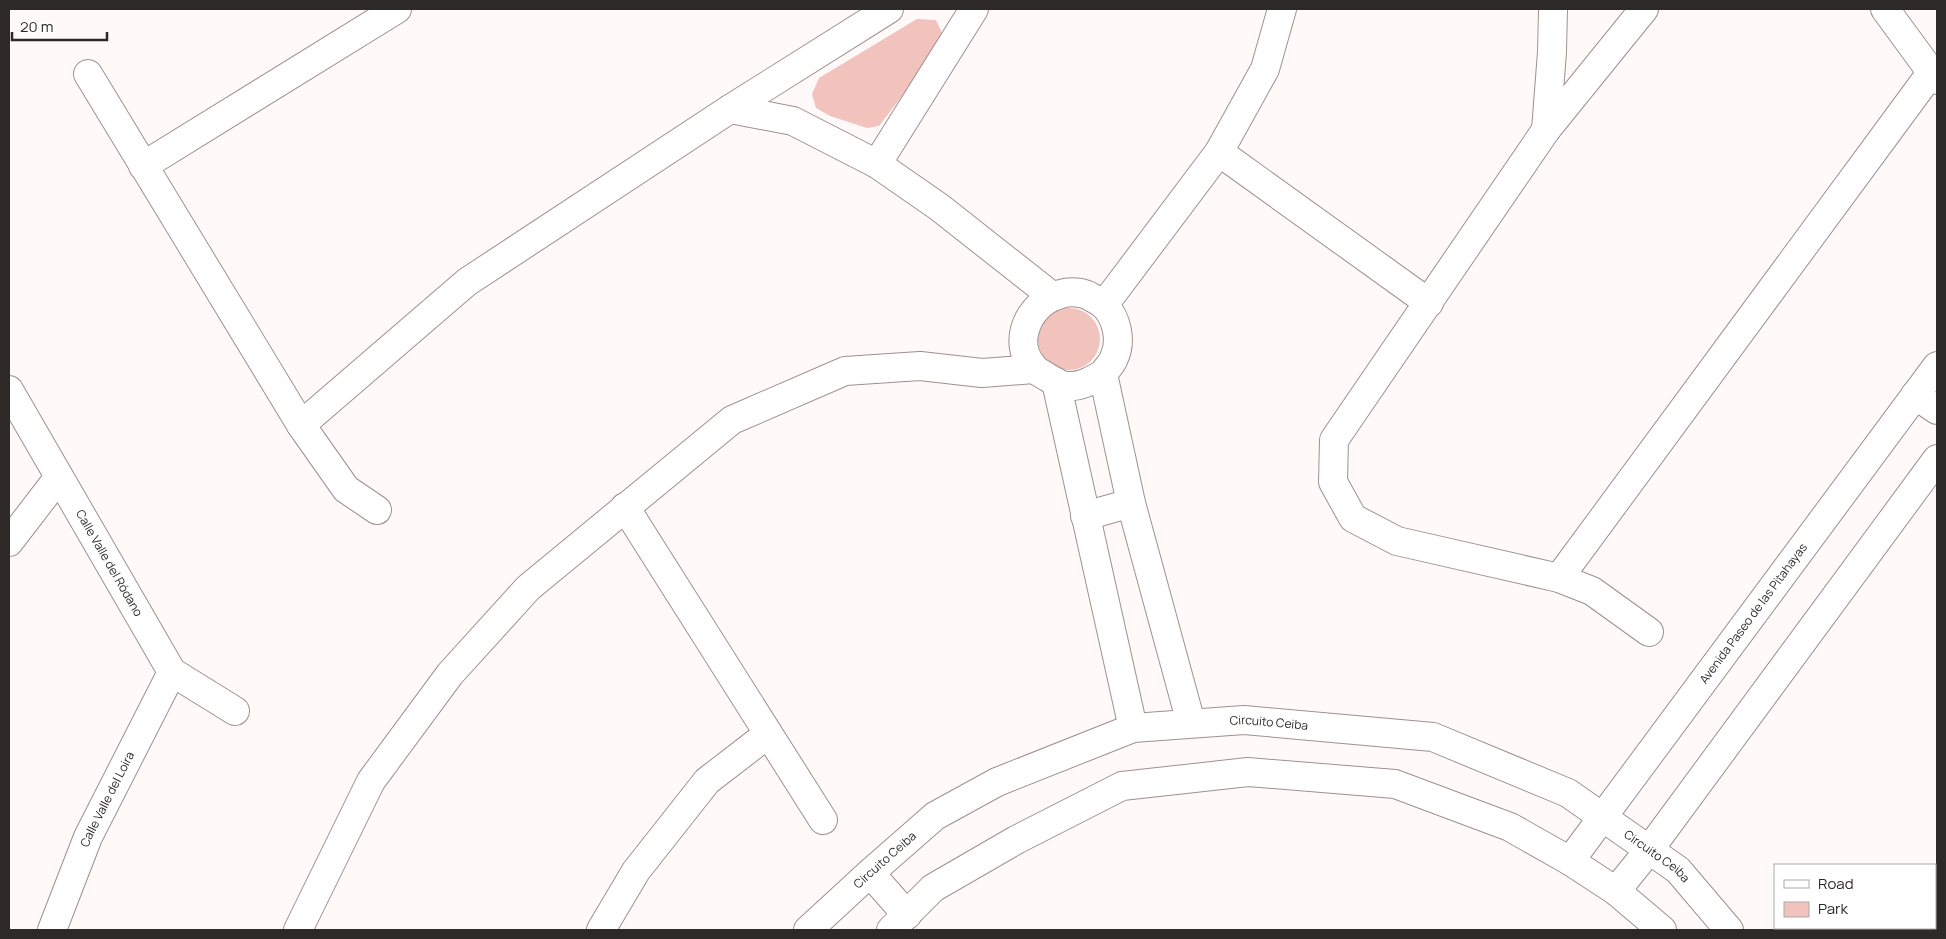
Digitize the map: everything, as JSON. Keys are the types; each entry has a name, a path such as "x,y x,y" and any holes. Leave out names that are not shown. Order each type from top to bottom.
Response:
{"street":[{"path":"143,166 397,9"},
{"path":"301,425 467,282 730,109 889,9"},
{"path":"876,164 974,9"},
{"path":"1104,305 1219,152 1265,69 1282,9"},
{"path":"1546,130 1553,9"},
{"path":"1644,9 1546,130 1334,440 1333,482 1353,518 1397,541 1559,578 1592,591 1649,632"},
{"path":"1559,578 1934,77 1885,9"},
{"path":"88,74 301,425 346,489 377,510"},
{"path":"730,109 793,121 876,164 939,207 1052,296"},
{"path":"1219,152 1429,303"},
{"path":"1069,292 1088,295 1104,305 1114,321 1118,340 1114,358 1103,374 1086,383 1067,386 1045,375 1026,354 1024,337 1028,320 1038,306 1052,296 1069,292"},
{"path":"298,930 371,781 450,674 528,588 732,420 845,371 920,366 982,373 1045,375"},
{"name":"Avenida Paseo de las Pitahayas","path":"1570,861 1937,366"},
{"path":"1103,374 1131,503 1191,723"},
{"path":"1045,375 1085,516 1134,728"},
{"name":"Calle Valle del Ródano","path":"9,390 172,672 235,711"},
{"path":"1915,395 1937,410"},
{"path":"1616,891 1650,850 1937,459"},
{"path":"9,542 59,477"},
{"path":"1085,516 1131,503"},
{"path":"625,507 823,820"},
{"name":"Calle Valle del Loira","path":"52,930 88,837 172,672"},
{"name":"Circuito Ceiba","path":"808,930 935,816 997,782 1134,728 1244,720 1433,737 1568,793 1678,870 1729,930"},
{"path":"601,930 636,871 707,781 768,734"},
{"path":"870,873 899,922 933,888 1016,840 1122,786 1248,772 1395,784 1510,827 1570,861 1616,891 1662,930"}],"green space":[{"path":"917,19 936,20 942,33 939,48 879,126 867,128 830,116 816,108 812,94 819,78"},
{"path":"1063,308 1075,308 1091,317 1098,327 1100,339 1098,351 1091,361 1075,370 1063,370 1052,365 1043,356 1038,345 1038,333 1043,322 1052,313"}]}
